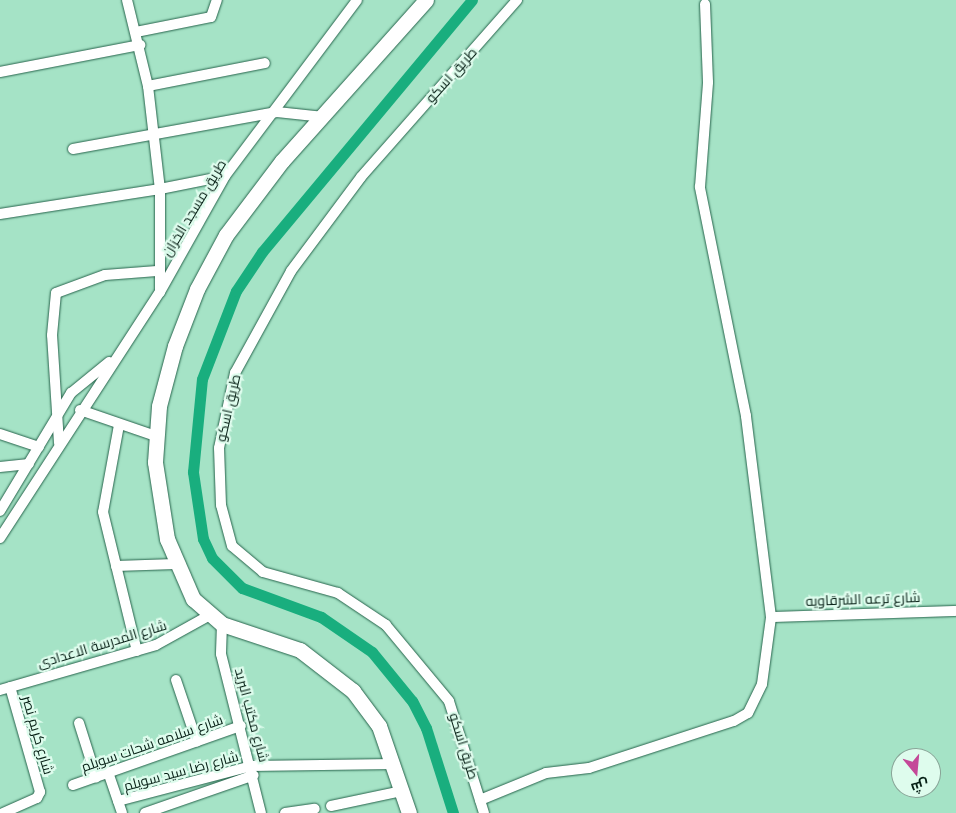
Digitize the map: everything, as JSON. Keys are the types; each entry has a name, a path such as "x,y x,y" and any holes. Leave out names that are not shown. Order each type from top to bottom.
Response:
{"street":[{"path":"127,0 140,45 155,132 160,189 157,271 160,292"},
{"path":"136,32 211,17 217,0"},
{"name":"طريق مسجد الخزان","path":"0,537 112,360 160,292 226,176 277,112 357,0"},
{"path":"409,813 393,764 368,707 337,675 280,641 222,624 208,616 193,599 175,564 159,505 156,436 175,346 211,261 262,184 324,117 426,0"},
{"name":"طريق اسكو","path":"484,813 449,701 386,625 338,593 263,572 236,551 223,520 219,448 235,373 291,271 361,177 517,0"},
{"path":"480,800 546,773 589,768 748,713 762,684 771,617 743,392 701,202 708,82 703,1"},
{"path":"0,72 140,45"},
{"path":"148,86 265,63"},
{"path":"73,149 155,132 277,112 324,117"},
{"path":"0,214 160,189 226,176"},
{"path":"59,443 52,336 56,293 105,275 157,271"},
{"name":"طريق مسجد الخزان","path":"0,511 57,415 80,384 112,360"},
{"path":"80,410 118,425 156,436"},
{"path":"118,425 103,512 137,651"},
{"path":"0,434 39,447"},
{"path":"0,467 29,464"},
{"path":"116,566 175,564"},
{"name":"شارع ترعه الشرقاويه","path":"771,617 956,611"},
{"name":"شارع المدرسة الاعدادى","path":"5,688 137,651 174,637 208,616"},
{"name":"شارع مكتب البريد","path":"222,624 221,654 241,726 261,813"},
{"path":"176,680 197,742"},
{"name":"شارع كريم نصر","path":"3,813 37,798 40,792 5,688"},
{"path":"79,723 96,777"},
{"name":"شارع سلامه شحات سويلم","path":"73,785 241,726"},
{"path":"145,813 252,771 393,764"},
{"name":"شارع رضا سيد سويلم","path":"118,801 252,771"},
{"path":"108,772 122,813"},
{"path":"332,806 402,791"},
{"path":"285,813 315,809"}],"waterway":[{"path":"453,813 426,728 412,701 372,652 321,617 242,588 212,558 203,539 193,472 202,379 236,291 262,252 472,0"}]}
